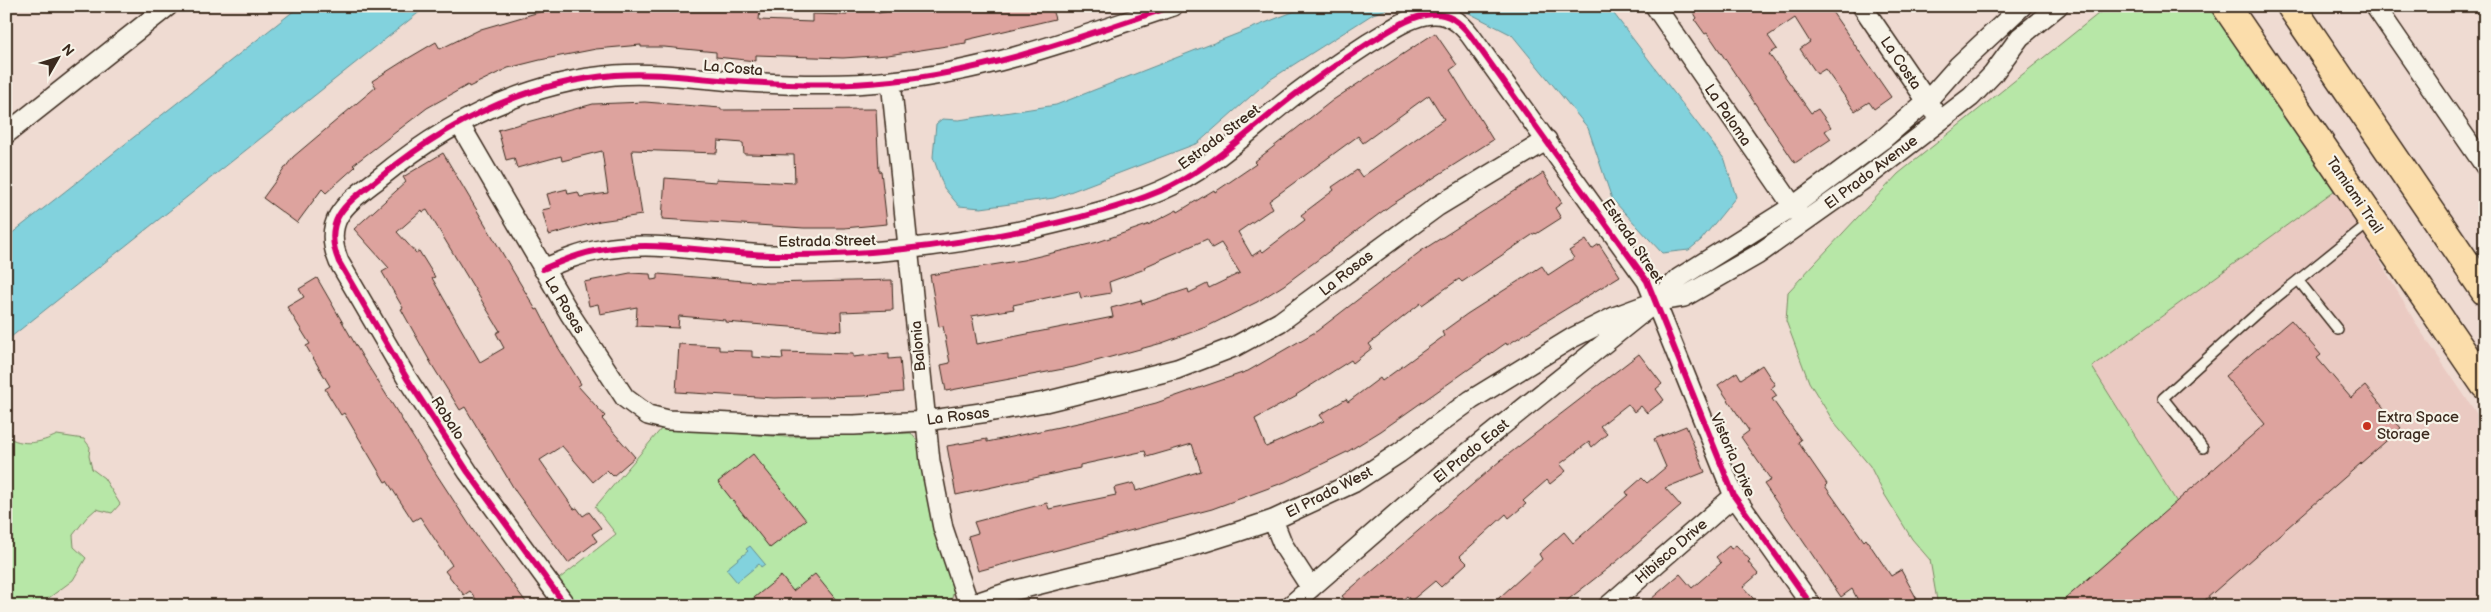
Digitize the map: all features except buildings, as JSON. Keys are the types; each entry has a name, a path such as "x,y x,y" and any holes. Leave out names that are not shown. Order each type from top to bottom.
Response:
{"main road":[{"name":"Tamiami Trail","path":"2226,6 2485,385"},
{"path":"2290,6 2485,291"}],"street":[{"path":"6,134 168,6"},
{"name":"La Costa","path":"333,231 338,216 347,204 385,173 459,123 507,100 535,90 616,75 677,76 807,85 891,81 994,64 1039,51 1173,6"},
{"name":"La Paloma","path":"1655,6 1804,222"},
{"name":"La Costa","path":"1862,6 1939,120"},
{"name":"El Prado Avenue","path":"1657,301 1684,297 1710,283 1804,222 1982,86 2009,51 2030,28 2058,6"},
{"path":"2375,6 2485,166"},
{"path":"2018,9 2030,28"},
{"name":"El Prado East","path":"1290,606 1443,473 1657,301 1679,278 1792,206 1864,154 1926,101 1958,66 2018,9"},
{"name":"Estrada Street","path":"543,268 584,254 636,246 769,255 909,250 978,240 1074,219 1137,200 1188,178 1210,164 1286,101 1351,56 1402,24 1430,14 1444,15 1462,25 1642,272 1657,301"},
{"name":"Balonia","path":"891,81 925,421 938,512 948,548 968,605"},
{"name":"La Rosas","path":"459,123 543,268 616,386 636,408 648,415 668,420 774,425 854,425 925,421 1026,405 1176,369 1234,347 1280,322 1438,206 1546,140"},
{"name":"Robalo","path":"333,231 333,245 339,262 406,377 468,472 566,606"},
{"name":"Vistoria Drive","path":"1657,301 1734,496 1812,606"},
{"name":"El Prado West","path":"968,605 1190,547 1273,520 1328,496 1371,473 1471,400 1572,338 1614,317 1657,301"},
{"name":"Hibisco Drive","path":"1608,606 1734,496"},
{"path":"1273,520 1283,545 1311,588"}],"lane":[{"path":"2203,448 2163,398 2298,280 2372,220"},
{"path":"2298,280 2338,330"}],"shaded area":[{"path":"2332,192 2347,204 2418,327 2485,426 2485,606 2070,606 2183,512 2091,367"}],"green space":[{"path":"2108,6 2208,6 2338,188 2092,367 2183,512 2070,606 1938,606 1930,560 1912,539 1883,492 1870,466 1835,424 1809,382 1786,321 1788,292 1898,174"},
{"path":"662,428 786,437 911,433 918,442 932,522 954,590 952,598 943,606 573,606 555,582 616,534 595,507"},
{"path":"57,435 84,439 90,447 89,456 92,469 104,478 120,504 112,513 96,509 73,535 74,547 86,558 73,580 38,606 6,606 6,436 19,442 32,443"}],"water":[{"path":"300,6 427,6 6,341 6,238"},
{"path":"1308,6 1396,6 1373,14 1268,81 1198,143 1054,198 981,208 959,206 944,188 933,157 936,124 942,119 959,120 1056,105"},
{"path":"1451,6 1608,6 1725,160 1736,197 1701,240 1689,250 1662,253 1612,199 1588,128 1512,35"},
{"path":"750,546 765,564 761,567 759,564 737,582 726,569 748,551 746,549"}],"cycle path":[{"path":"566,606 468,472 406,377 339,262 334,247 333,234 335,223 347,204 404,159 459,123 519,96 550,86 582,79 630,74 792,84 832,85 892,81 928,76 999,61 1069,41 1173,6"},
{"path":"543,269 586,253 621,247 664,246 771,255 839,254 904,249 1001,235 1099,212 1130,203 1160,191 1194,173 1225,152 1314,80 1392,29 1416,17 1433,14 1444,15 1459,23 1470,35 1647,281 1734,496 1812,606"}],"place":[{"name":"Extra Space Storage","path":"2367,426"}]}
